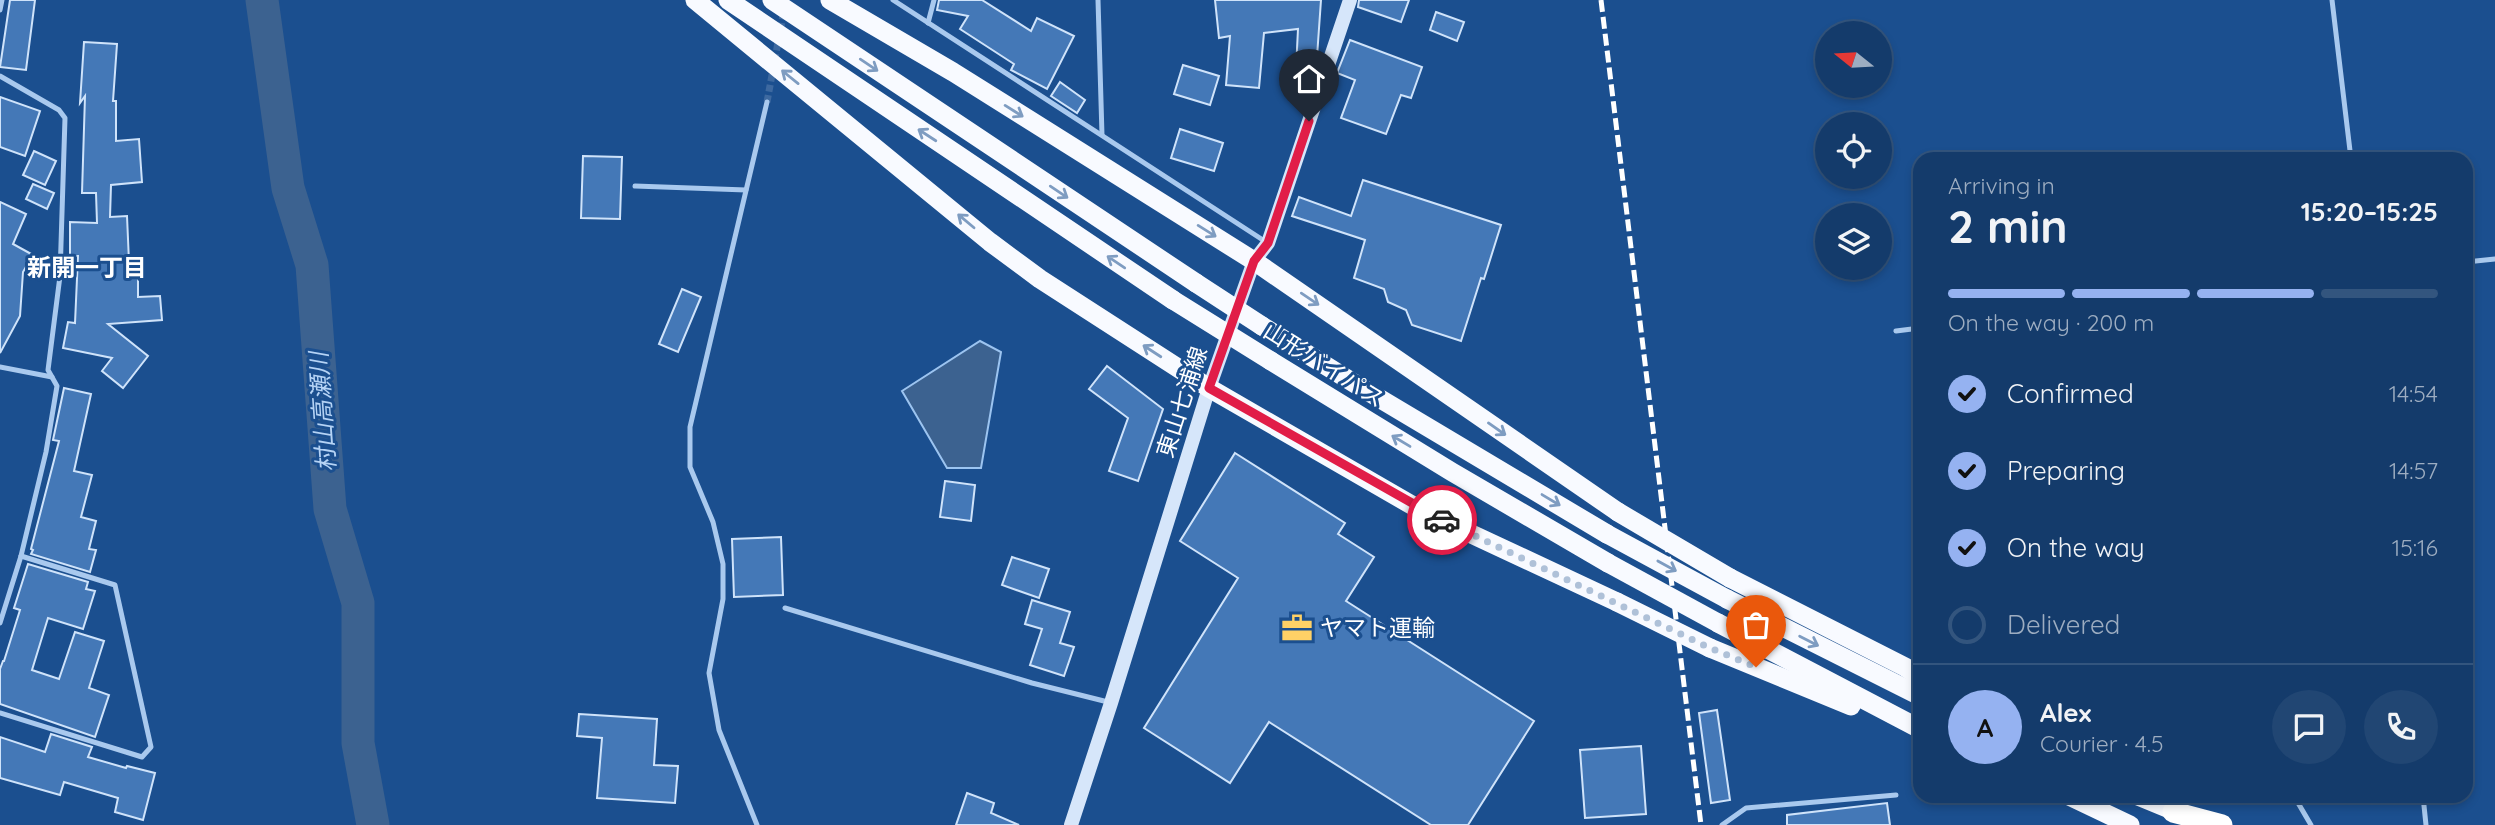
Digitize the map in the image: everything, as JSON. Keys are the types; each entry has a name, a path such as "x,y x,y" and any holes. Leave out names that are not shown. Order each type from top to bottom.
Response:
{"highway":[{"path":"695,0 990,242 1040,279 1209,388 1422,511 1710,648 1913,729"},
{"name":"山形バイパス","path":"728,0 1173,300 1270,361 1608,563 1913,728"},
{"name":"山形バイパス","path":"772,0 1196,283 1357,385 1607,534 1727,599 1913,692"},
{"path":"830,0 953,72 1254,261 1618,512 1730,578 1913,672"},
{"path":"2084,803 2130,825"},
{"path":"2153,803 2208,825"},
{"path":"2173,812 2222,825"}],"main road":[{"name":"東山七浦線","path":"1071,825 1209,388 1254,261 1268,243 1350,0"}],"lane":[{"path":"0,10 2,0"},
{"path":"893,0 1268,243"},
{"path":"928,23 933,0"},
{"path":"1098,0 1102,135"},
{"path":"2332,0 2350,152"},
{"path":"0,76 59,110 65,118 60,275 48,370 57,386 46,452 21,556 0,624"},
{"path":"757,825 719,730 709,673 723,599 723,564 713,522 690,467 690,427 767,102"},
{"path":"635,186 746,190"},
{"path":"2473,261 2495,259"},
{"path":"1896,331 1913,329"},
{"path":"0,367 52,378"},
{"path":"0,713 142,757 151,747 115,585 21,556"},
{"path":"785,608 1032,683 1111,703"},
{"path":"1722,825 1746,808 1896,794"},
{"path":"2298,803 2311,825"},
{"path":"2424,803 2426,825"}],"water":[{"path":"980,341 1001,352 981,468 947,468 902,391"}],"building":[{"path":"10,0 35,0 26,70 0,67"},
{"path":"939,0 982,0 1031,31 1037,18 1074,36 1047,89 1011,70 1014,64 960,29 968,16 937,10"},
{"path":"1215,0 1321,0 1316,71 1296,69 1298,29 1264,33 1259,88 1226,85 1230,36 1219,38"},
{"path":"1359,0 1409,0 1401,22 1358,7"},
{"path":"1436,12 1464,22 1457,41 1430,30"},
{"path":"1350,40 1422,67 1411,98 1401,95 1386,134 1341,118 1355,80 1337,73"},
{"path":"84,42 117,44 113,101 116,101 116,141 139,139 142,182 111,185 110,217 127,216 129,262 138,261 138,297 160,296 162,320 108,324 148,356 123,388 102,371 112,358 63,348 68,322 75,323 78,256 70,256 70,222 97,223 96,193 82,193 85,96 80,103"},
{"path":"1183,65 1219,76 1210,105 1174,94"},
{"path":"1060,82 1085,100 1077,113 1051,96"},
{"path":"0,97 40,111 25,156 0,147"},
{"path":"1180,129 1223,143 1214,171 1171,158"},
{"path":"34,151 56,161 45,185 23,175"},
{"path":"583,156 622,157 620,219 581,218"},
{"path":"1363,180 1501,225 1461,341 1412,325 1406,310 1388,302 1384,289 1354,278 1365,240 1292,216 1299,197 1351,216"},
{"path":"33,184 54,193 47,209 26,199"},
{"path":"0,202 26,214 13,244 33,255 23,272 20,316 0,353"},
{"path":"682,289 701,297 678,352 659,344"},
{"path":"1107,366 1163,409 1138,481 1109,471 1128,418 1089,389"},
{"path":"64,388 91,394 74,471 92,475 81,517 96,521 89,549 96,550 90,572 31,554 59,441 53,440"},
{"name":"ヤマト運輸","path":"1235,453 1345,523 1338,534 1374,557 1346,601 1534,721 1468,825 1431,825 1269,722 1230,783 1144,728 1238,578 1180,541"},
{"path":"945,481 975,485 971,521 940,517"},
{"path":"781,537 783,595 734,597 732,539"},
{"path":"1012,557 1049,569 1039,598 1002,585"},
{"path":"28,564 88,582 86,589 95,591 83,629 48,618 32,670 59,679 75,632 104,641 89,688 109,695 95,737 0,704 0,669 20,610 14,608"},
{"path":"1032,600 1070,612 1060,643 1074,647 1064,676 1030,665 1042,629 1025,624"},
{"path":"1717,710 1730,800 1711,803 1699,713"},
{"path":"579,714 657,719 654,765 678,766 675,803 597,798 602,738 577,736"},
{"path":"51,734 92,747 88,757 155,773 143,820 115,812 118,798 64,782 60,795 0,778 0,737 45,752"},
{"path":"1641,746 1646,814 1585,818 1580,750"},
{"path":"967,793 994,803 991,813 1019,825 956,825"},
{"path":"1887,803 1890,825 1787,825 1787,815"}],"waterway":[{"name":"村山高瀬川","path":"262,0 288,188 312,265 330,509 358,603 358,743 373,825"}],"tunnel":[{"path":"767,102 784,10"}],"railway":[{"path":"1601,0 1701,825"}],"way so far":[{"path":"1442,520 1710,648 1756,667"}],"place":[{"name":"ヤマト運輸","path":"1297,628"}],"district":[{"name":"新開一丁目","path":"87,268"}],"route":[{"path":"1309,121 1268,243 1254,261 1209,388 1442,520"}]}
